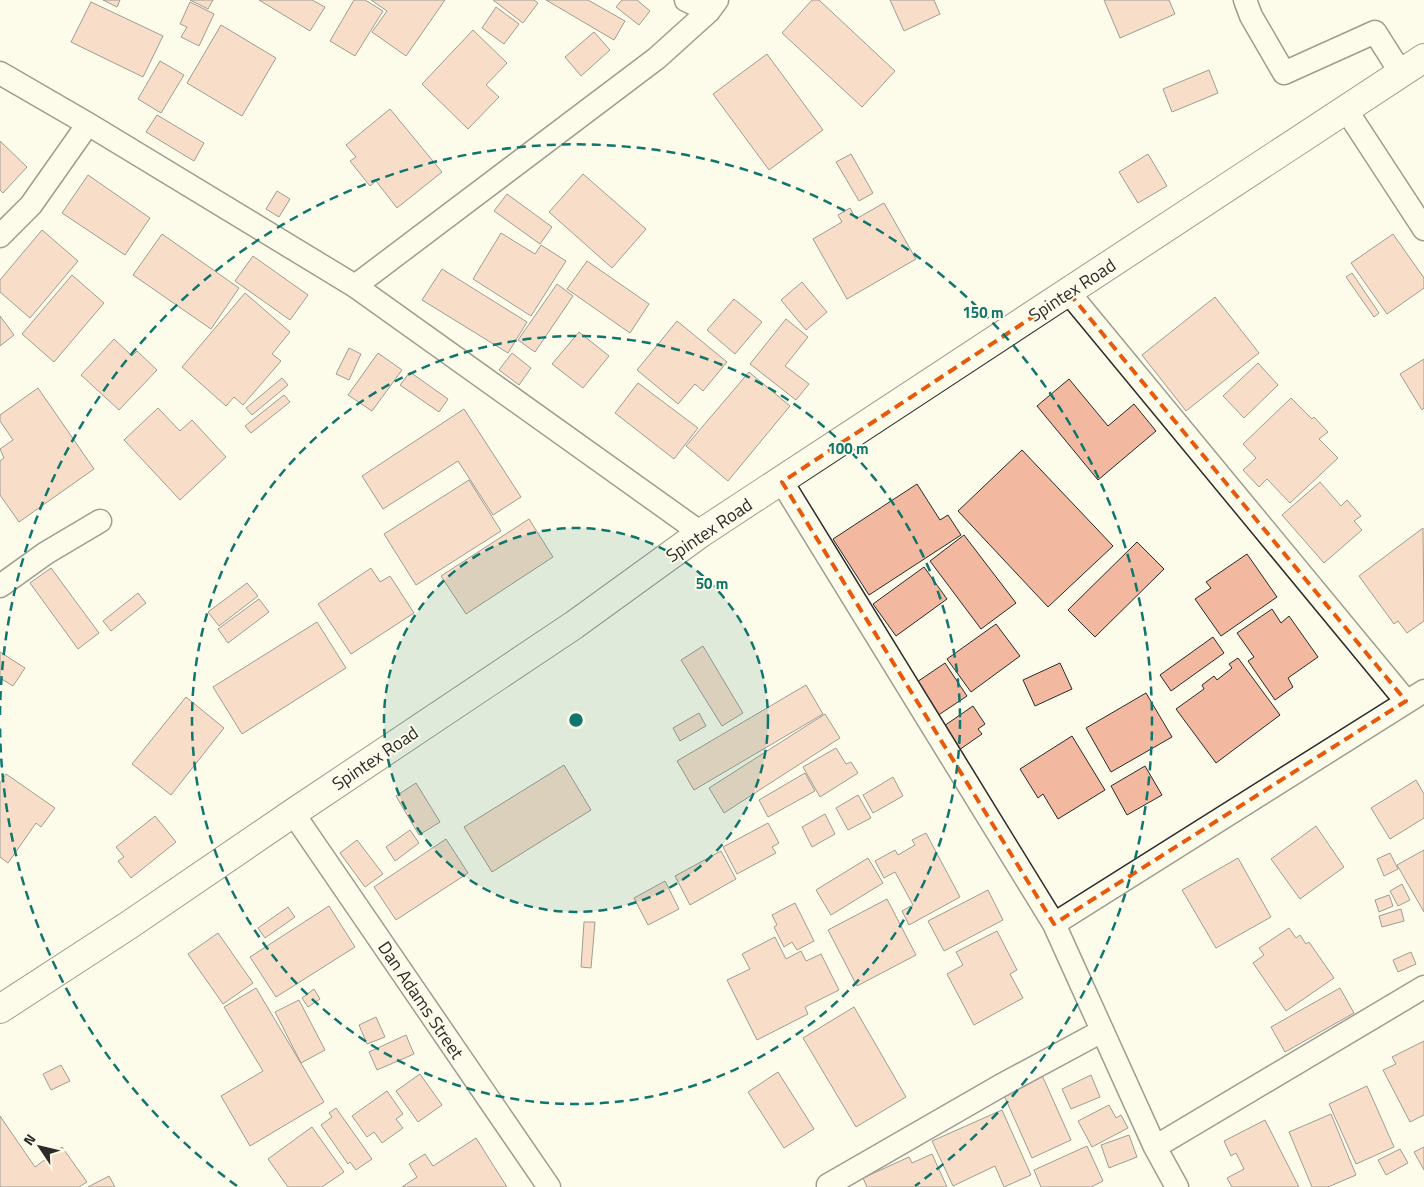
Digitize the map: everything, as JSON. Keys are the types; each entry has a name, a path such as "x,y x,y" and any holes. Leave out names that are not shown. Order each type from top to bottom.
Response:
{"main road":[{"name":"Spintex Road","path":"0,1009 129,925 574,625 702,533 782,482 975,352 1068,293 1345,108 1424,58"}],"street":[{"path":"686,0 713,6"},
{"path":"1245,0 1250,16 1284,73 1375,32 1401,73"},
{"path":"354,286 657,58 713,6"},
{"path":"0,73 88,124 354,286 702,533"},
{"path":"1345,108 1424,229"},
{"path":"0,236 31,205 88,124"},
{"path":"1054,924 1415,696 1068,293"},
{"path":"782,482 1054,924 1155,1147 1177,1187"},
{"path":"0,586 46,553 100,521"},
{"name":"Dan Adams Street","path":"293,813 549,1187"},
{"path":"1155,1147 1424,988"},
{"path":"828,1185 1000,1086 1102,1031"}],"highlighted area":[{"path":"1069,293 1406,701 1054,924 782,482"}],"building":[{"path":"103,0 120,0 117,7"},
{"path":"190,0 213,0 208,9"},
{"path":"259,0 312,0 325,7 310,31"},
{"path":"354,0 365,0 383,11 355,56 330,41"},
{"path":"371,0 445,0 406,56 372,32 387,11"},
{"path":"493,0 534,0 538,3 523,23"},
{"path":"546,0 588,0 625,21 614,40"},
{"path":"622,0 637,0 650,11 639,25 616,7"},
{"path":"812,0 819,0 895,71 862,107 782,33"},
{"path":"890,0 934,0 940,14 904,31"},
{"path":"1104,0 1169,0 1175,14 1120,38"},
{"path":"91,2 163,36 143,77 71,42"},
{"path":"190,2 214,14 199,46 181,37 187,27 180,24"},
{"path":"496,7 519,24 504,44 482,28"},
{"path":"221,25 276,58 242,116 187,83"},
{"path":"473,30 507,63 486,85 499,97 468,129 422,84"},
{"path":"594,32 610,50 581,76 565,57"},
{"path":"767,54 823,130 769,170 713,94"},
{"path":"160,61 184,75 161,113 138,99"},
{"path":"1209,70 1218,93 1172,112 1163,89"},
{"path":"390,109 442,172 397,208 376,181 370,186 350,161 356,157 346,145"},
{"path":"157,115 204,143 194,161 146,132"},
{"path":"0,141 27,167 3,193 0,190"},
{"path":"851,154 873,193 859,201 836,162"},
{"path":"1148,154 1167,186 1138,203 1119,172"},
{"path":"583,174 646,229 612,268 549,212"},
{"path":"88,175 150,218 125,255 62,213"},
{"path":"277,191 290,199 279,217 266,209"},
{"path":"507,194 552,227 540,244 494,211"},
{"path":"884,203 916,259 847,299 813,239 842,222 838,215 850,208 856,219"},
{"path":"42,230 78,261 30,318 0,292 0,280"},
{"path":"501,233 535,254 541,245 566,261 531,316 473,279"},
{"path":"162,234 239,288 211,329 133,275"},
{"path":"1393,234 1424,278 1424,288 1387,314 1351,263"},
{"path":"253,256 308,295 290,320 235,281"},
{"path":"587,261 649,304 630,333 567,289"},
{"path":"442,269 527,322 508,353 422,300"},
{"path":"1352,273 1379,313 1374,317 1346,277"},
{"path":"72,275 104,303 54,362 22,334"},
{"path":"802,282 827,312 806,330 781,300"},
{"path":"557,284 573,296 535,352 518,340"},
{"path":"245,293 290,332 272,354 281,361 243,405 234,397 226,406 182,367"},
{"path":"1215,297 1259,353 1186,411 1142,355"},
{"path":"734,299 762,322 735,354 707,330"},
{"path":"0,316 14,335 0,346"},
{"path":"786,319 808,337 785,366 809,384 796,400 750,364"},
{"path":"677,321 727,362 703,391 695,384 678,404 637,370"},
{"path":"579,332 609,356 583,388 552,364"},
{"path":"114,339 132,356 137,351 157,370 119,410 81,375"},
{"path":"349,348 361,354 349,380 336,374"},
{"path":"378,353 402,370 372,411 348,395"},
{"path":"512,353 531,368 519,385 499,370"},
{"path":"1424,359 1424,408 1422,410 1400,374"},
{"path":"1258,363 1278,385 1244,418 1223,396"},
{"path":"410,372 448,399 439,412 400,385"},
{"path":"749,372 790,406 728,481 686,446"},
{"path":"282,378 288,385 252,415 246,408"},
{"path":"1069,379 1108,426 1134,404 1156,431 1098,480 1037,406"},
{"path":"638,383 698,428 674,459 615,413"},
{"path":"38,388 94,469 19,522 0,495 0,461 4,458 0,449 13,440 0,421 0,415"},
{"path":"284,395 290,402 251,433 245,426"},
{"path":"1291,398 1312,419 1314,417 1328,432 1319,439 1338,458 1290,503 1267,479 1259,487 1243,470 1256,458 1243,444"},
{"path":"158,408 180,431 192,420 226,457 180,500 124,440"},
{"path":"464,409 521,497 493,515 458,461 383,509 362,476"},
{"path":"1022,450 1113,546 1048,607 958,511"},
{"path":"469,480 501,531 416,585 384,534"},
{"path":"1320,482 1341,506 1347,500 1361,516 1354,521 1362,530 1324,563 1282,515"},
{"path":"917,484 940,520 948,515 961,535 869,595 833,539"},
{"path":"529,519 553,557 466,614 441,576"},
{"path":"1423,528 1424,621 1407,633 1398,621 1394,624 1359,576"},
{"path":"964,535 1016,603 981,629 930,561"},
{"path":"1137,542 1164,569 1095,637 1068,610"},
{"path":"1247,554 1277,597 1221,636 1195,599 1211,588 1206,582"},
{"path":"924,567 947,599 896,636 873,604"},
{"path":"51,568 99,633 78,649 30,583"},
{"path":"371,568 380,582 390,576 414,613 351,654 318,604"},
{"path":"247,583 258,596 219,626 208,612"},
{"path":"138,593 146,603 111,631 103,621"},
{"path":"259,599 269,612 228,643 218,629"},
{"path":"1272,609 1281,623 1289,616 1318,657 1288,678 1293,687 1275,700 1248,661 1254,657 1237,633"},
{"path":"317,622 346,668 242,734 213,687"},
{"path":"996,624 1020,656 971,692 947,659"},
{"path":"1213,637 1224,653 1171,691 1160,675"},
{"path":"703,646 743,713 722,726 681,660"},
{"path":"0,652 25,668 13,686 0,678"},
{"path":"1238,658 1280,715 1216,763 1176,709 1204,689 1202,685 1214,676 1217,680 1232,668 1229,664"},
{"path":"945,663 967,696 934,718 911,686"},
{"path":"1060,663 1072,689 1035,706 1023,680"},
{"path":"806,685 823,714 694,790 677,761"},
{"path":"1146,693 1172,737 1111,772 1086,728"},
{"path":"186,697 224,728 171,795 132,764"},
{"path":"973,706 985,724 978,729 982,734 959,750 944,726"},
{"path":"699,713 706,726 680,741 673,728"},
{"path":"825,714 840,738 724,813 709,788"},
{"path":"1072,736 1105,790 1058,819 1043,794 1038,798 1020,769"},
{"path":"836,748 846,764 851,762 858,773 820,797 803,767"},
{"path":"564,765 591,810 492,872 464,827"},
{"path":"1145,766 1162,795 1127,815 1111,786"},
{"path":"805,773 815,791 768,817 759,800"},
{"path":"6,774 55,808 41,827 36,823 8,863 0,857 0,783"},
{"path":"893,777 903,796 873,813 863,795"},
{"path":"1416,780 1424,794 1424,818 1390,839 1371,808"},
{"path":"416,783 440,822 419,835 396,796"},
{"path":"858,795 871,818 848,830 836,808"},
{"path":"825,814 835,834 812,847 802,827"},
{"path":"155,816 176,842 131,878 118,861 124,857 116,847"},
{"path":"768,823 779,843 772,847 776,853 737,874 723,847"},
{"path":"1316,826 1344,867 1300,899 1271,859"},
{"path":"410,830 419,843 395,861 386,847"},
{"path":"926,833 960,897 909,925 902,911 913,905 895,872 884,878 875,861 895,850 898,855 915,845 912,840"},
{"path":"446,839 468,873 396,920 374,887"},
{"path":"357,840 383,874 365,887 340,853"},
{"path":"1424,850 1424,912 1397,865"},
{"path":"721,851 736,879 690,905 675,876"},
{"path":"1390,853 1398,869 1384,876 1377,859"},
{"path":"868,858 883,883 831,915 816,890"},
{"path":"1238,858 1271,917 1216,948 1182,890"},
{"path":"665,881 679,909 648,925 634,898"},
{"path":"1402,884 1410,900 1398,906 1390,891"},
{"path":"988,890 1003,920 944,951 928,921"},
{"path":"1389,895 1393,906 1379,912 1375,900"},
{"path":"887,899 916,955 857,986 828,930"},
{"path":"795,903 814,941 797,950 792,942 784,947 774,927 777,925 772,915"},
{"path":"329,906 355,947 276,997 250,957"},
{"path":"288,907 295,917 265,938 258,928"},
{"path":"1401,909 1404,921 1382,927 1379,916"},
{"path":"584,922 595,922 591,968 581,967"},
{"path":"1289,928 1296,938 1300,935 1306,944 1309,942 1334,978 1286,1011 1253,963 1264,955 1259,948"},
{"path":"997,931 1017,970 1010,974 1023,998 974,1025 947,974 963,965 956,952"},
{"path":"218,933 253,983 223,1004 188,954"},
{"path":"775,937 786,959 801,951 806,961 821,954 839,990 805,1007 808,1014 757,1040 727,980 750,969 742,954"},
{"path":"1411,952 1416,964 1398,972 1393,960"},
{"path":"256,988 324,1102 250,1146 221,1096 263,1071 224,1007"},
{"path":"1340,988 1354,1013 1285,1052 1271,1027"},
{"path":"314,989 320,999 308,1007 302,998"},
{"path":"299,1000 325,1050 301,1063 275,1012"},
{"path":"854,1007 906,1097 856,1127 803,1038"},
{"path":"376,1017 385,1037 367,1044 359,1025"},
{"path":"406,1035 414,1054 377,1070 369,1052"},
{"path":"1424,1041 1424,1115 1410,1122 1383,1070 1396,1064 1392,1057"},
{"path":"61,1065 70,1081 51,1090 43,1074"},
{"path":"778,1072 814,1129 784,1148 748,1092"},
{"path":"1041,1073 1071,1140 1032,1158 1002,1091"},
{"path":"420,1074 442,1105 418,1122 396,1091"},
{"path":"1091,1075 1100,1097 1071,1109 1062,1089"},
{"path":"1367,1086 1394,1147 1356,1164 1329,1104"},
{"path":"387,1091 403,1114 396,1119 403,1128 382,1143 374,1132 367,1137 352,1116"},
{"path":"1109,1105 1116,1118 1121,1115 1128,1128 1092,1147 1078,1121"},
{"path":"336,1108 372,1159 356,1170 350,1162 348,1164 321,1125 332,1117 329,1113"},
{"path":"1002,1110 1031,1175 1004,1187 995,1166 953,1186 932,1141"},
{"path":"1331,1114 1356,1175 1328,1187 1312,1187 1289,1132"},
{"path":"0,1116 35,1167 62,1147 87,1182 79,1187 0,1187"},
{"path":"1265,1120 1299,1187 1232,1187 1227,1178 1244,1169 1236,1153 1231,1156 1224,1141"},
{"path":"312,1127 344,1172 322,1187 288,1187 268,1159"},
{"path":"1129,1135 1137,1157 1109,1168 1101,1145"},
{"path":"476,1138 507,1187 402,1187 417,1177 409,1164 425,1154 433,1166"},
{"path":"1087,1146 1103,1181 1091,1187 1041,1187 1034,1170"},
{"path":"1424,1147 1424,1170 1414,1152"},
{"path":"1400,1149 1408,1163 1386,1175 1378,1160"},
{"path":"932,1154 947,1187 867,1187 863,1178 909,1157 912,1163"},
{"path":"109,1176 115,1187 88,1187"}]}
